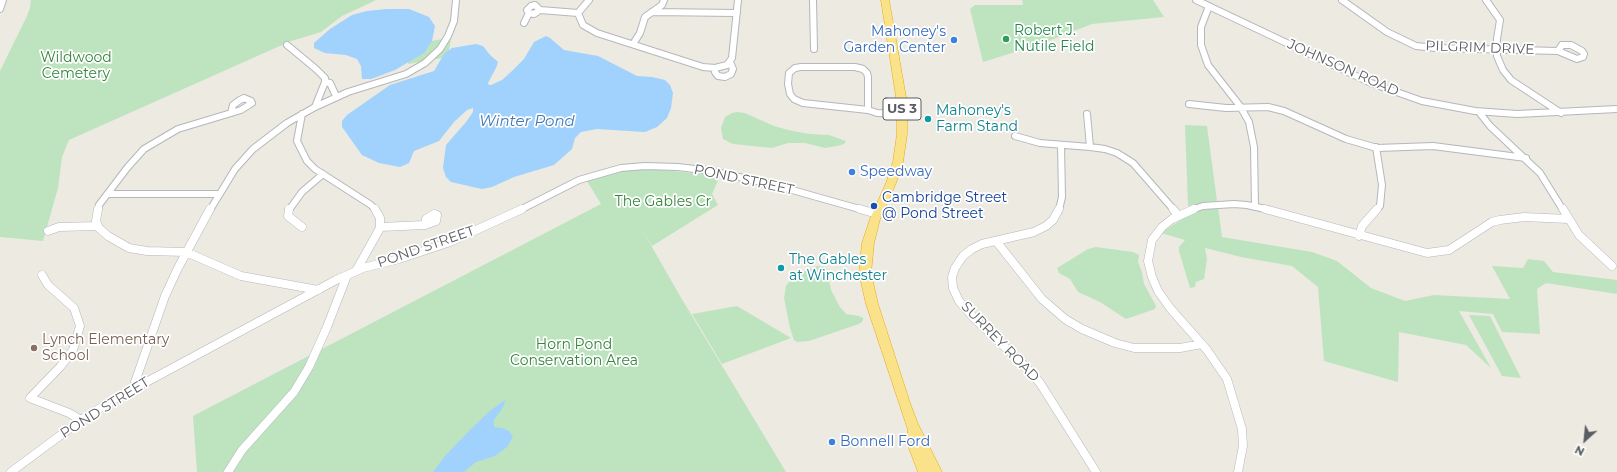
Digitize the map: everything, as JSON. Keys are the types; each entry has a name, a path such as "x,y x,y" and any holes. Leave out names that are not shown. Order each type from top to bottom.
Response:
{"highway":[{"name":"US 3","path":"885,0 903,114 901,144 898,162 891,183 877,214 866,250 865,267 867,284 912,425 935,472"},
{"name":"US 3","path":"912,425 914,444 925,472"}],"street":[{"path":"0,10 3,0"},
{"path":"133,388 165,296 186,252 218,194 235,169 253,149 287,123 315,106 336,96 406,74 425,63 440,49 448,36 454,21 456,0"},
{"path":"578,13 589,0"},
{"path":"633,44 640,33 643,20 662,5 664,0"},
{"path":"717,68 715,72 718,76 725,77 731,74 733,70 730,62 733,52 738,0"},
{"path":"813,0 814,49"},
{"name":"JOHNSON ROAD","path":"1196,0 1371,84 1422,101 1479,112 1517,114 1617,109"},
{"name":"PILGRIM DRIVE","path":"1342,0 1391,35 1416,46 1436,48 1558,51"},
{"path":"1486,0 1500,20 1496,39 1498,50 1497,56 1500,66 1511,80 1560,113"},
{"path":"1209,6 1201,27 1200,41 1203,54 1217,77 1241,108 1249,122 1254,147 1255,206"},
{"path":"524,23 529,13 534,14 540,10 578,13"},
{"path":"652,12 737,13"},
{"path":"578,13 580,20 587,28 703,67 717,68 730,62"},
{"path":"288,45 325,78 325,82 315,106"},
{"path":"868,110 868,78 867,73 863,69 801,66 795,68 790,73 788,84 790,94 794,99 800,102 868,110 876,113 903,114"},
{"path":"325,82 330,82 336,96"},
{"path":"1189,104 1241,108 1260,106 1277,109 1346,139 1376,147 1433,146 1526,158"},
{"path":"1479,112 1490,126 1526,158 1540,173 1568,219 1583,239 1612,266"},
{"path":"231,113 178,129 144,150 126,168 99,205 96,214 98,226 108,236 129,248 148,251 186,252 241,276 318,290"},
{"path":"302,114 298,133 299,146 307,161 323,174 371,205 377,211 380,218 380,227 372,245 356,271"},
{"path":"1087,114 1090,147"},
{"path":"1015,136 1040,143 1061,146 1090,147 1116,153 1133,163 1178,215"},
{"name":"SURREY ROAD","path":"1061,146 1062,197 1059,210 1053,220 1046,226 1034,232 982,244 963,256 955,268 952,277 953,288 959,301 974,318 1026,367 1040,383 1096,472"},
{"path":"1359,236 1362,226 1380,206 1381,201 1382,185 1376,147"},
{"name":"POND STREET","path":"11,472 81,420 133,388 318,290 356,271 457,239 518,211 579,180 608,171 637,166 674,166 730,174 877,214"},
{"path":"302,227 294,223 288,216 289,209 302,192 323,174"},
{"path":"108,194 218,194"},
{"path":"1238,472 1243,446 1239,415 1227,379 1220,367 1202,344 1170,308 1158,291 1152,278 1148,261 1152,240 1162,227 1178,215 1197,208 1215,204 1255,206 1288,214 1359,236 1427,253 1449,250 1492,222 1500,220 1524,217 1568,219"},
{"path":"380,227 425,225"},
{"path":"48,231 53,228 60,227 98,226"},
{"path":"996,241 1042,299 1065,319 1082,329 1116,343 1134,348 1180,348 1202,344"},
{"path":"42,275 48,285 74,308 80,326 73,350 60,367 30,398 69,413 81,420"},
{"path":"228,472 242,450 294,392 309,367 327,327 346,278"}],"green space":[{"name":"Wildwood Cemetery","path":"31,0 376,0 342,16 321,32 291,41 69,140 62,157 58,188 43,241 0,237 0,71 27,16"},
{"path":"1022,0 1153,0 1164,17 1092,24 1038,45 983,62 970,9 975,5 1023,5"},
{"path":"452,32 449,51 442,58 408,64 408,56 431,41 443,39"},
{"path":"737,112 745,113 774,126 788,130 809,134 829,135 846,141 844,144 825,148 805,143 788,143 772,148 733,144 723,139 721,128 725,117"},
{"path":"1185,125 1207,126 1217,201 1188,206"},
{"name":"Horn Pond Conservation Area","path":"653,169 720,176 712,194 718,205 652,246 640,226 680,296 786,472 197,472 193,416 601,204 587,181 620,171"},
{"path":"1218,207 1222,237 1312,252 1337,261 1371,288 1405,301 1434,295 1510,299 1492,266 1523,268 1528,259 1544,261 1553,272 1617,280 1617,294 1546,283 1537,289 1540,334 1502,332 1493,314 1459,311 1491,368 1466,345 1399,332 1398,382 1324,361 1318,287 1292,266 1241,257 1205,248 1207,259 1204,279 1196,282 1195,287 1190,288 1179,251 1179,247 1185,240 1161,233 1191,213"},
{"path":"1096,247 1133,252 1139,255 1138,262 1142,272 1144,284 1156,306 1155,309 1126,319 1100,302 1078,292 1070,279 1059,273 1057,268 1088,249"},
{"path":"817,266 825,267 827,269 831,290 840,307 846,314 859,316 863,318 863,320 861,323 856,325 809,341 797,342 794,340 790,328 784,298 786,286 794,276"},
{"path":"737,306 791,338 722,364 692,314"},
{"path":"1469,315 1490,316 1521,378 1502,376"}],"water":[{"path":"409,9 429,17 435,26 432,41 424,53 395,70 371,79 362,79 361,66 357,59 346,55 325,53 314,48 314,43 330,29 352,15 367,11"},
{"name":"Winter Pond","path":"546,36 564,50 598,56 637,76 665,80 670,85 673,93 671,108 667,118 657,127 645,132 597,129 581,132 575,138 572,149 554,165 514,177 492,187 482,189 451,182 446,177 443,168 446,145 466,122 473,112 473,108 467,110 454,122 439,141 414,151 409,163 400,167 379,163 362,155 342,127 342,121 347,115 390,85 434,71 444,54 452,48 476,44 483,46 498,62 488,83 491,85 502,80 524,59 534,42"},
{"path":"505,400 504,406 494,420 494,427 503,428 509,431 513,437 507,447 495,456 476,462 464,472 433,472 444,457 471,429 491,410"}],"place":[{"name":"Robert J. Nutile Field","path":"1006,39"},
{"name":"Mahoney's Garden Center","path":"954,40"},
{"name":"Mahoney's Farm Stand","path":"928,119"},
{"name":"Speedway","path":"852,172"},
{"name":"Cambridge Street @ Pond Street","path":"874,206"},
{"name":"The Gables at Winchester","path":"781,268"},
{"name":"Lynch Elementary School","path":"34,348"},
{"name":"Bonnell Ford","path":"832,442"}],"park label":[{"name":"The Gables Cr","path":"663,202"}]}
